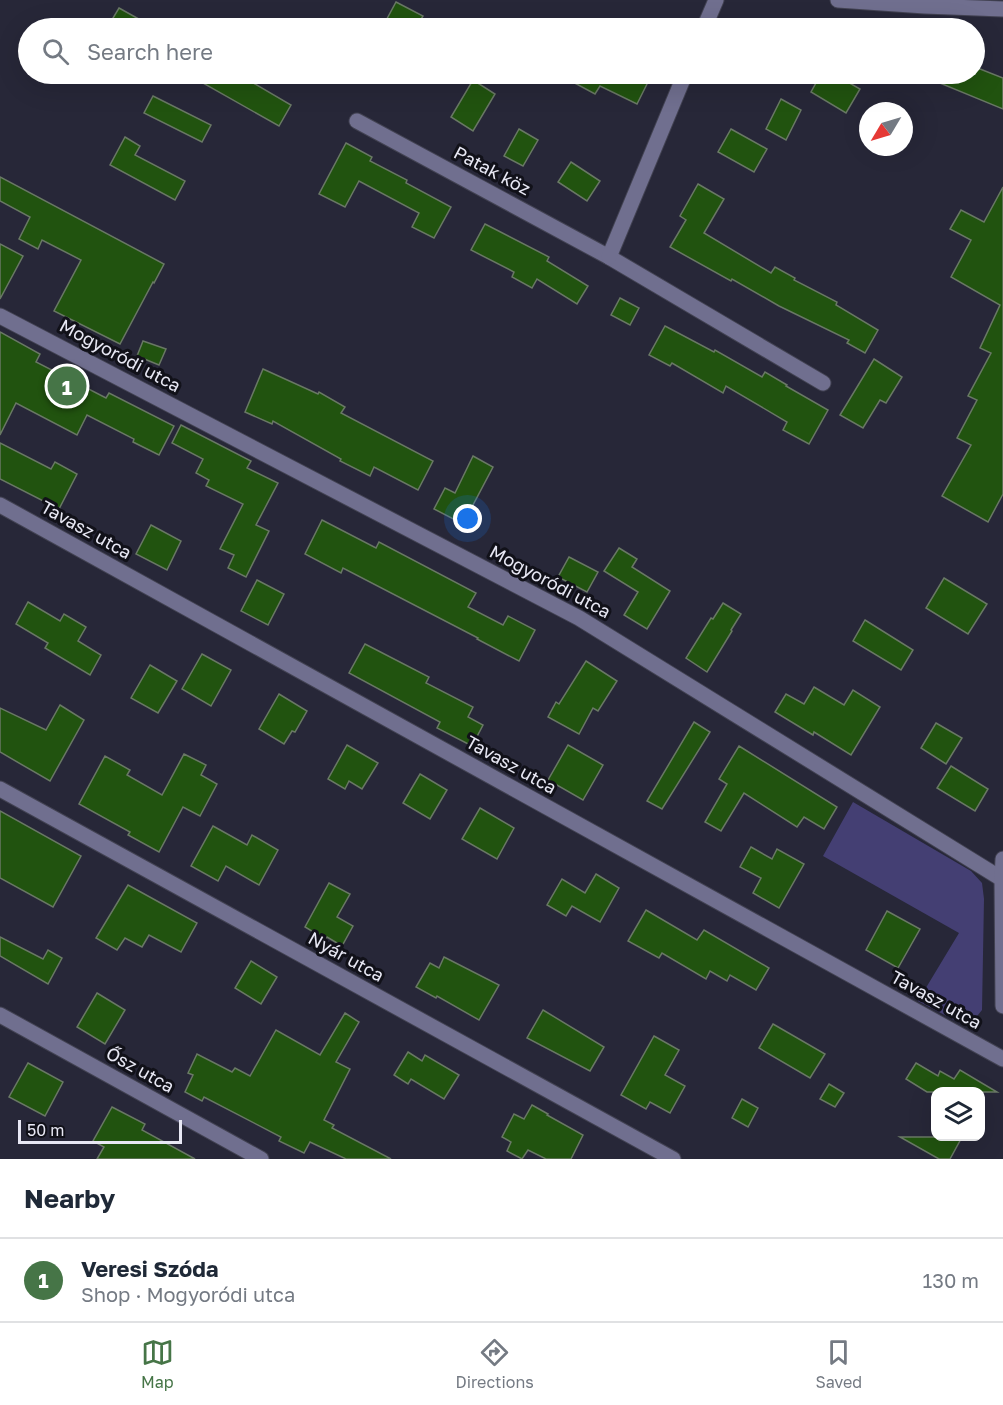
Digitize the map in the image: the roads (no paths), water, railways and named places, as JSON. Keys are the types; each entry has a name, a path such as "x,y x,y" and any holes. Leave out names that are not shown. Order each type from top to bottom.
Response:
{"street":[{"path":"708,18 716,0"},
{"path":"838,0 937,3 1003,9"},
{"path":"609,256 681,84"},
{"name":"Patak köz","path":"357,121 609,256 823,383"},
{"name":"Mogyoródi utca","path":"0,316 579,618 1002,879"},
{"name":"Tavasz utca","path":"0,505 1003,1059"},
{"name":"Nyár utca","path":"0,789 673,1159"},
{"path":"1003,859 1003,1006"},
{"name":"Ősz utca","path":"0,1015 261,1159"}],"place":[{"name":"Veresi Szóda","path":"67,386"}]}
